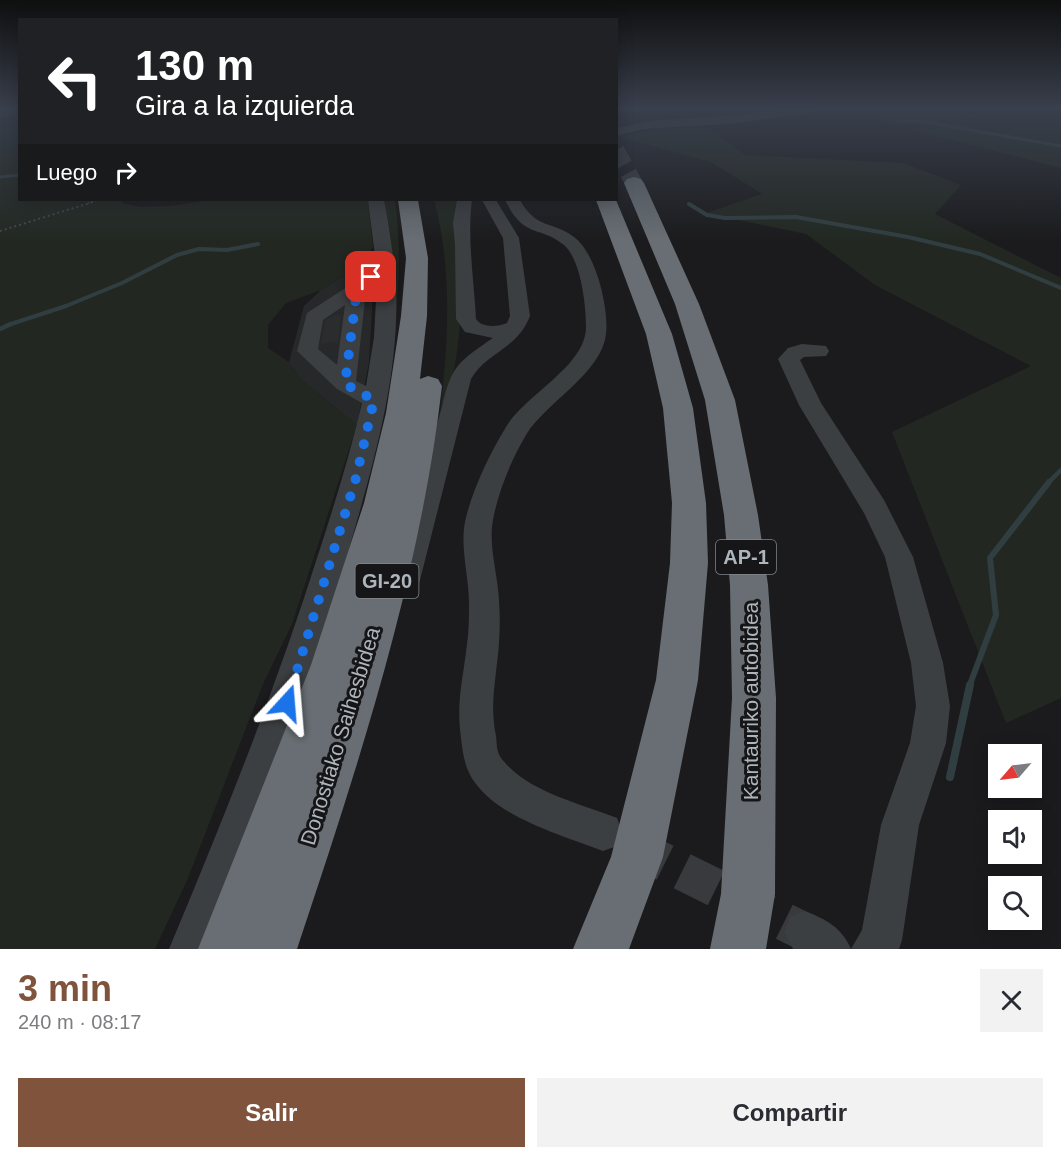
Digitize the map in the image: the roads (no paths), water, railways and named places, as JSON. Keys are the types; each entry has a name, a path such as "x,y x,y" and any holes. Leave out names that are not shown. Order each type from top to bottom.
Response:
{"highway":[{"name":"Kantauriko autobidea","path":"601,949 637,857 677,680 688,563 689,503 678,408 620,191"},
{"name":"Kantauriko autobidea","path":"620,191 687,304 720,400 741,515 749,585 754,698 748,894 738,949"},
{"name":"Donostiako Saihesbidea","path":"226,949 256,874 332,665 381,502 401,413 414,316 417,258 408,201"},
{"name":"Donostiako Saihesbidea","path":"269,949 298,870 359,681 412,483 425,407 435,318 433,228 426,201"}],"street":[{"path":"191,949 224,872 295,680 356,478 374,400 385,331 386,265 376,201"},
{"path":"464,201 461,223 464,245 466,319 472,328 486,332 502,332 518,327"},
{"path":"298,870 355,741 385,651 460,379 469,365 518,327 520,316 506,232 490,201"},
{"path":"513,201 518,211 528,222 538,229 568,241 576,248 583,262 596,309 596,334 593,350 516,429 486,497 478,527 484,597 483,644 474,707 481,758 499,783 533,803 603,832"},
{"path":"374,400 345,384 307,351 314,317 357,289 386,265"},
{"path":"345,384 357,289"},
{"path":"819,351 793,352 789,359 810,405 875,508 899,557 927,663 933,706 928,743 900,825 881,940 873,949"}],"waterway":[{"path":"0,177 18,175"},
{"path":"689,204 707,215 725,218 796,217 908,237 980,254 1061,288"},
{"path":"11,324 66,306 122,283 177,255 199,249 227,250 258,244"},
{"path":"0,329 11,324"},
{"path":"1049,482 1061,470"},
{"path":"969,687 996,615 990,558 1049,482"},
{"path":"950,777 970,685"}],"tunnel":[{"path":"618,154 634,183"},
{"path":"631,846 805,932"}]}
